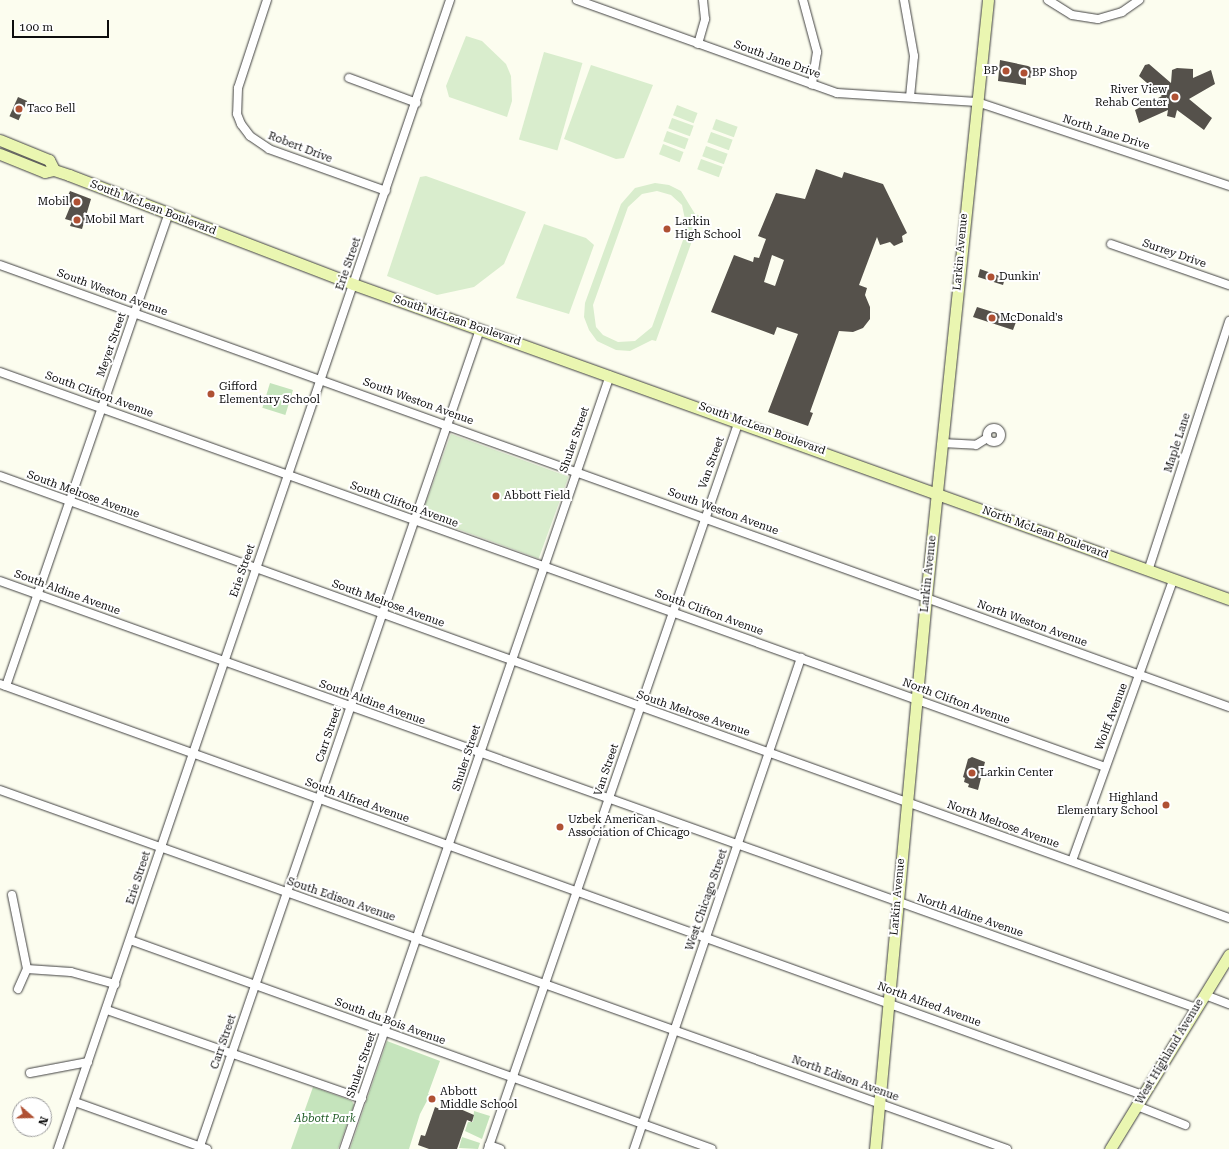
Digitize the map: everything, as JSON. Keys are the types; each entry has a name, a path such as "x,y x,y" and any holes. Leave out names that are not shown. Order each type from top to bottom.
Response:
{"main road":[{"name":"Larkin Avenue","path":"875,1149 926,598 988,0"},
{"name":"South McLean Boulevard","path":"0,140 48,160 54,170"},
{"name":"South McLean Boulevard","path":"0,154 45,172 54,170 168,215 354,284 862,466"},
{"name":"North McLean Boulevard","path":"862,466 1229,600"},
{"name":"West Highland Avenue","path":"1110,1149 1229,955"}],"street":[{"name":"Robert Drive","path":"267,0 242,73 236,102 237,114 241,124 258,143 386,191"},
{"name":"Erie Street","path":"58,1149 107,1010 160,846 320,379 417,102 450,0"},
{"name":"South Jane Drive","path":"577,0 812,85 846,95 910,97 977,102"},
{"path":"698,44 705,19 703,0"},
{"path":"803,0 817,52 812,85"},
{"path":"904,0 914,56 910,97"},
{"path":"1048,0 1072,15 1098,19 1122,12 1139,0"},
{"path":"349,78 417,102"},
{"name":"North Jane Drive","path":"977,102 1229,186"},
{"name":"Meyer Street","path":"3,685 38,594 168,215"},
{"name":"Surrey Drive","path":"1111,244 1229,285"},
{"name":"South Weston Avenue","path":"0,265 827,561"},
{"name":"Maple Lane","path":"1148,571 1229,321"},
{"name":"Carr Street","path":"202,1148 255,985 480,329"},
{"name":"South Clifton Avenue","path":"0,372 801,658"},
{"name":"Shuler Street","path":"344,1149 449,846 543,565 610,375"},
{"name":"Van Street","path":"488,1147 739,421"},
{"path":"942,443 976,445 987,438"},
{"name":"South Melrose Avenue","path":"0,476 255,569 769,752"},
{"name":"North Weston Avenue","path":"827,561 1229,707"},
{"name":"South Aldine Avenue","path":"0,580 223,662 608,800 738,844"},
{"name":"Wolff Avenue","path":"1072,861 1173,580"},
{"name":"North Clifton Avenue","path":"801,658 1105,767"},
{"name":"West Chicago Street","path":"634,1149 801,658"},
{"name":"South Alfred Avenue","path":"3,685 576,892 706,937"},
{"name":"North Melrose Avenue","path":"769,752 1229,918"},
{"name":"South Edison Avenue","path":"0,790 417,938 544,985 675,1030"},
{"name":"North Aldine Avenue","path":"738,844 1196,1008"},
{"path":"12,895 27,969 18,989"},
{"name":"North Alfred Avenue","path":"706,937 1143,1095"},
{"name":"South du Bois Avenue","path":"130,940 712,1149"},
{"path":"27,969 71,972 115,984"},
{"path":"1205,995 1229,1004"},
{"path":"107,1010 362,1099"},
{"name":"North Edison Avenue","path":"675,1030 1007,1149"},
{"path":"30,1073 88,1062"},
{"path":"74,1102 202,1148"},
{"path":"1137,1106 1185,1125"},
{"path":"488,1147 500,1149"}],"green space":[{"path":"466,36 482,41 506,64 511,76 512,101 507,117 449,97 446,86"},
{"path":"544,52 582,63 557,151 519,139"},
{"path":"591,65 653,85 624,158 616,159 564,139"},
{"path":"677,105 698,113 694,123 673,115"},
{"path":"672,118 694,126 690,136 668,128"},
{"path":"716,119 738,127 734,137 712,129"},
{"path":"667,131 689,139 685,149 663,141"},
{"path":"711,132 733,140 729,150 707,142"},
{"path":"663,144 684,152 680,162 659,154"},
{"path":"706,146 728,154 724,164 702,156"},
{"path":"701,159 723,167 719,177 697,169"},
{"path":"426,176 526,212 504,264 474,287 437,295 387,276 420,177"},
{"path":"655,183 669,185 681,191 695,214 701,216 656,341 652,340 630,351 616,350 597,341 589,330 584,317 585,303 621,204 635,188","holes":["657,191 671,195 682,205 687,229 652,327 635,341 618,342 603,335 596,327 593,305 628,207 642,194"]},
{"path":"544,224 586,238 594,245 569,314 516,298"},
{"path":"270,383 293,390 285,415 262,408"},
{"name":"Abbott Field","path":"451,434 568,477 539,559 421,516"},
{"path":"387,1041 440,1061 428,1094 430,1095 420,1114 409,1149 350,1149"},
{"name":"Abbott Park","path":"313,1087 352,1101 354,1105 338,1149 291,1149"},
{"path":"474,1111 490,1116 482,1139 465,1131 468,1122 473,1122"},
{"path":"462,1137 480,1143 478,1149 459,1148"}],"building":[{"path":"1000,60 1032,68 1031,78 1026,77 1026,85 998,81"},
{"name":"River View Rehab Center","path":"1149,64 1171,83 1172,70 1177,68 1193,69 1193,78 1211,70 1215,84 1189,99 1212,118 1204,130 1177,110 1175,118 1167,116 1168,110 1139,123 1135,110 1162,96 1139,76 1145,65"},
{"name":"Taco Bell","path":"18,97 27,101 19,120 9,116"},
{"name":"Larkin High School","path":"816,169 842,178 844,172 883,184 907,233 902,236 903,242 894,246 890,242 880,245 877,237 859,285 867,288 865,295 870,307 870,319 863,328 853,332 839,331 810,412 813,413 808,426 768,412 798,334 777,327 774,335 711,312 734,255 753,262 754,257 759,258 766,239 758,236 776,193 805,199","holes":["772,255 784,260 775,286 764,282"]},
{"name":"Mobil","path":"70,191 91,199 82,229 70,226 72,221 65,219 70,207 64,205"},
{"name":"Dunkin'","path":"980,269 1005,278 1003,285 978,277"},
{"name":"McDonald's","path":"977,307 1009,317 1008,320 1016,322 1013,330 973,317"},
{"name":"Larkin Center","path":"972,757 985,762 978,790 968,787 969,784 964,782 965,778 963,777 968,759"},
{"name":"Abbott Middle School","path":"442,1101 474,1115 472,1122 467,1120 457,1149 429,1149 418,1145 421,1135 425,1136 435,1107 440,1109"}],"place":[{"name":"BP","path":"1006,71"},
{"name":"BP Shop","path":"1024,73"},
{"name":"River View Rehab Center","path":"1175,97"},
{"name":"Taco Bell","path":"19,109"},
{"name":"Mobil","path":"77,202"},
{"name":"Mobil Mart","path":"77,220"},
{"name":"Larkin High School","path":"667,229"},
{"name":"Dunkin'","path":"991,277"},
{"name":"McDonald's","path":"992,318"},
{"name":"Gifford Elementary School","path":"211,394"},
{"name":"Abbott Field","path":"496,496"},
{"name":"Larkin Center","path":"972,773"},
{"name":"Highland Elementary School","path":"1166,805"},
{"name":"Uzbek American Association of Chicago","path":"560,827"},
{"name":"Abbott Middle School","path":"432,1099"}]}
